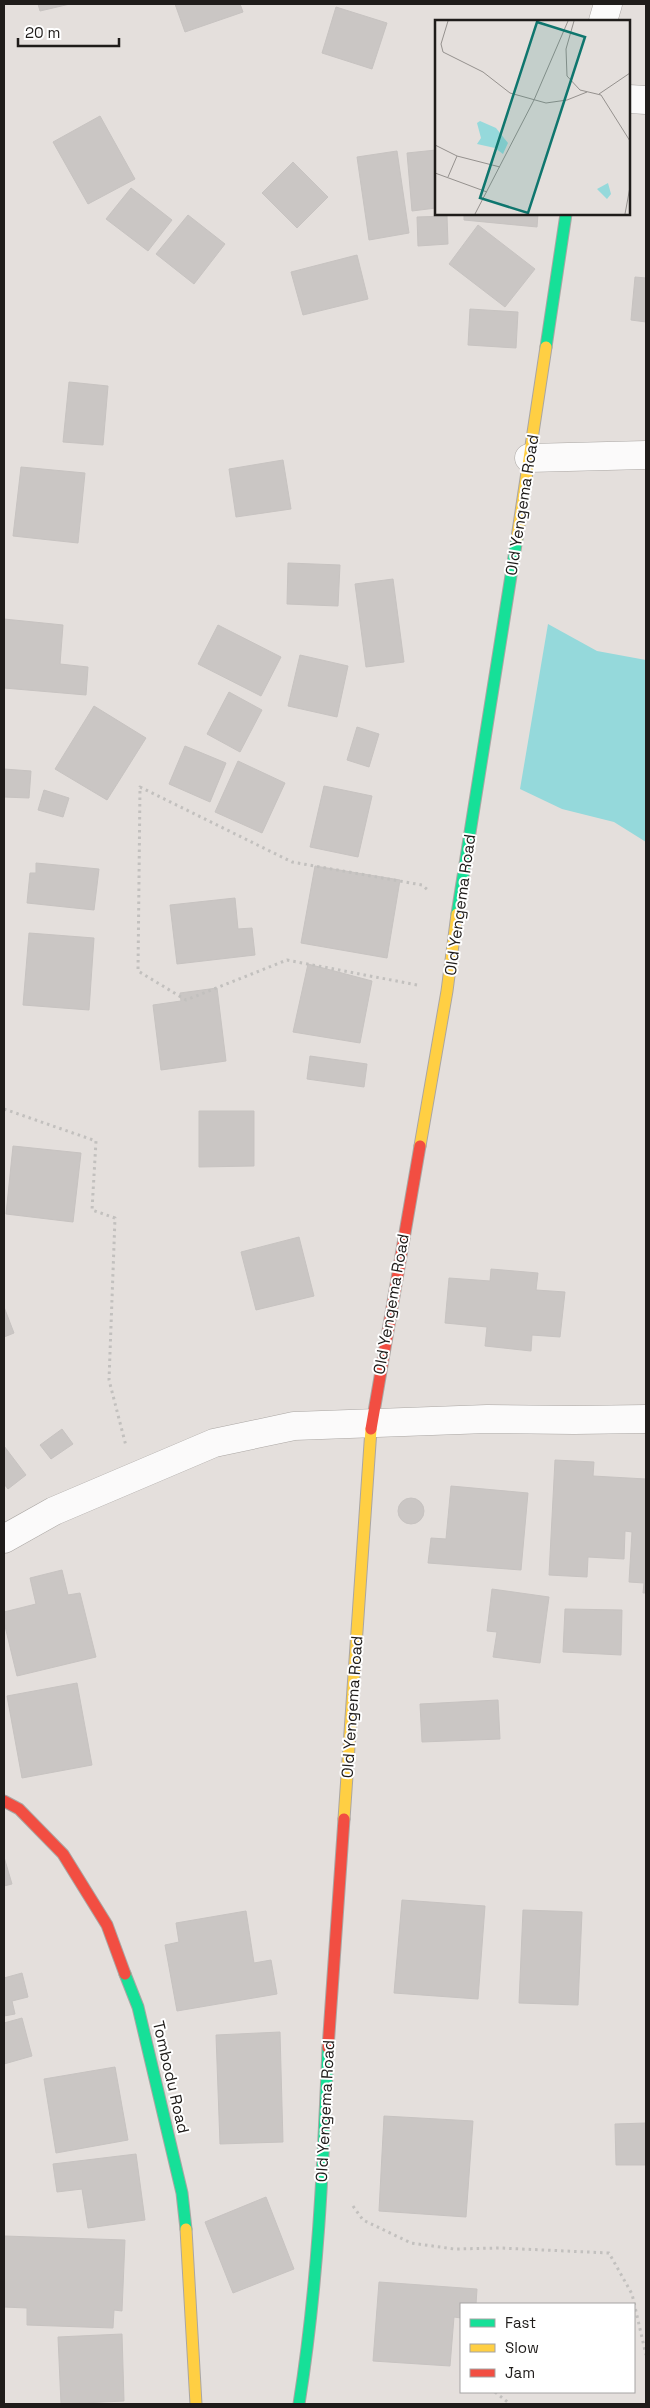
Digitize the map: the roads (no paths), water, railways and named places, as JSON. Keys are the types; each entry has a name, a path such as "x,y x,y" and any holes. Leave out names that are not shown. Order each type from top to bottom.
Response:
{"street":[{"path":"603,20 608,4"},
{"path":"630,100 646,100"},
{"name":"Old Yengema Road","path":"299,2404 309,2341 323,2169 330,2020 371,1422 448,991 457,915 566,215"},
{"path":"529,458 646,455"},
{"path":"4,1539 54,1511 214,1443 294,1426 487,1419 646,1419"},
{"name":"Tombodu Road","path":"4,1801 19,1809 63,1854 107,1925 138,2007 182,2193 189,2263 196,2404"}],"water":[{"path":"548,624 597,651 646,660 646,842 614,822 562,809 520,789"}]}
